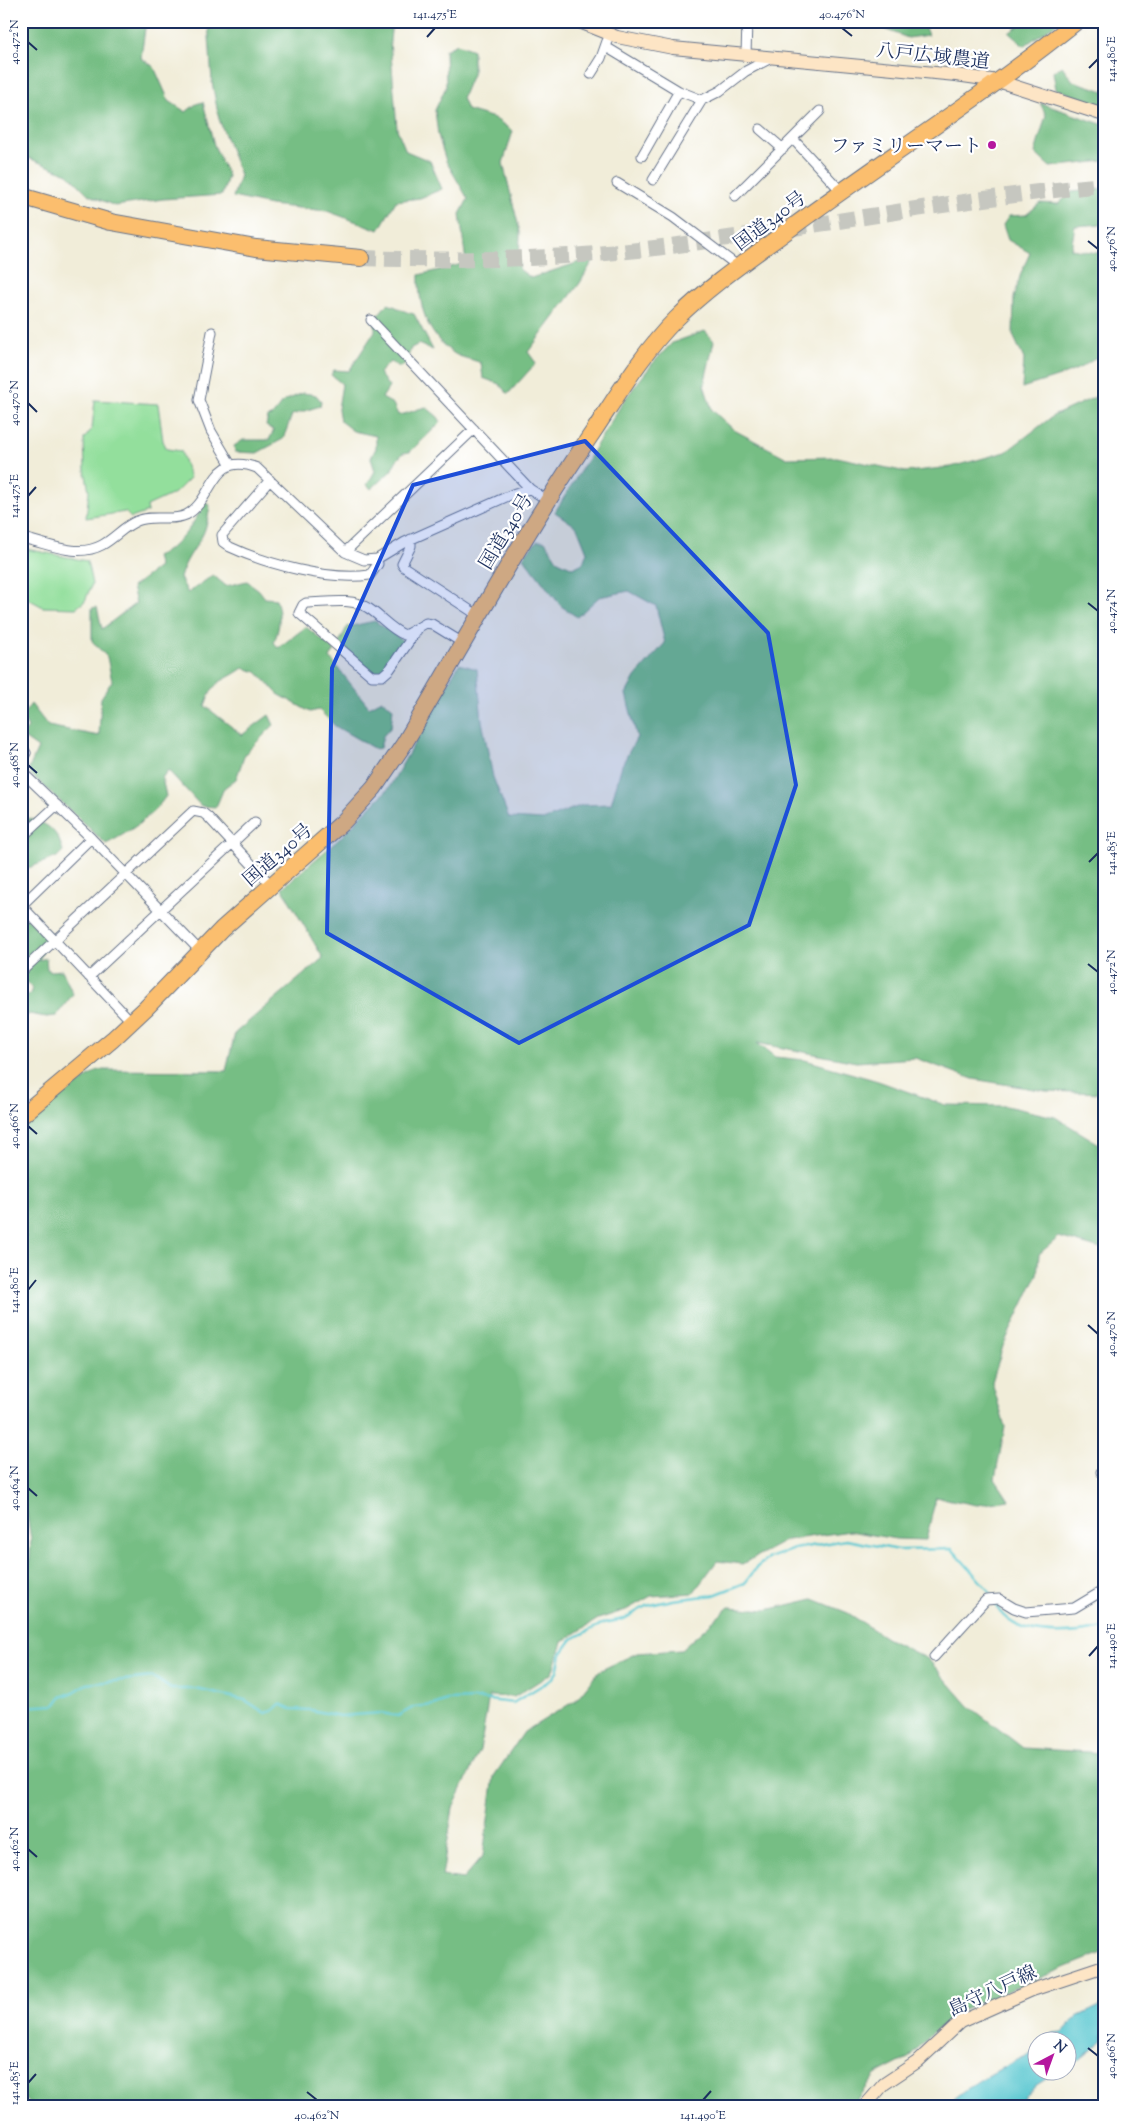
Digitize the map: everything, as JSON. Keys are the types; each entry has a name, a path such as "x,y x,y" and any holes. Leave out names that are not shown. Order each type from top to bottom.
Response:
{"highway":[{"name":"国道340号","path":"21,1116 132,1022 200,951 343,822 374,788 395,758 547,500 656,341 694,303 739,267 841,191 998,82 1078,21"},
{"path":"21,196 111,222 256,248 361,258"}],"street":[{"name":"八戸広域農道","path":"577,21 609,34 673,48 774,57 998,82 1104,115"},
{"path":"746,55 747,21"},
{"path":"591,74 606,47 609,34"},
{"path":"606,47 679,91 702,100"},
{"path":"653,180 702,100 720,92 746,71 774,57"},
{"path":"642,156 679,91"},
{"path":"735,196 820,111"},
{"path":"760,129 783,148"},
{"path":"793,138 841,191"},
{"path":"617,183 672,217 739,267"},
{"path":"371,320 530,489 547,500"},
{"path":"212,332 199,400 211,431 231,465"},
{"path":"345,552 474,429"},
{"path":"21,538 66,550 79,551 102,545 136,521 186,514 197,504 220,472 231,465 250,465 257,468 345,552 364,560 377,559 411,539 515,493 530,489"},
{"path":"270,480 222,534 223,542 230,547 291,567 341,576 370,575 378,564 377,559"},
{"path":"411,539 411,546 402,564 404,568 479,616"},
{"path":"420,627 390,669 382,676 372,676 299,613 300,608 306,603 351,602 367,607 400,633 409,634 426,623 432,624 463,643"},
{"path":"21,745 26,753 21,760"},
{"path":"21,772 91,838 160,912 200,951"},
{"path":"21,838 57,805"},
{"path":"21,972 193,811 203,813 271,885"},
{"path":"89,977 255,822"},
{"path":"91,838 21,905 132,1022"},
{"path":"934,1657 986,1600 999,1599 1026,1612 1074,1608 1104,1590"},
{"name":"島守八戸線","path":"864,2107 874,2093 917,2062 960,2022 1032,1990 1104,1966"}],"highlighted area":[{"path":"585,441 768,633 796,785 749,925 519,1043 327,933 332,668 413,485"}],"green space":[{"path":"21,21 146,21 141,58 154,67 169,101 186,112 196,104 203,102 214,145 228,176 222,195 163,199 115,206 89,195 68,174 21,155"},
{"path":"208,21 392,21 390,41 397,129 406,151 430,161 442,189 420,198 396,201 379,230 327,211 270,205 233,197 240,175 219,119 212,82"},
{"path":"883,21 922,21 928,35 908,38 884,29"},
{"path":"1025,21 1060,21 1024,46 1009,33"},
{"path":"457,44 473,50 473,72 462,98 467,110 494,118 513,131 503,163 520,232 519,269 531,278 595,257 580,283 528,352 536,363 508,394 499,384 483,378 481,363 458,356 443,345 430,328 420,297 419,275 466,263 460,214 468,199 446,161 438,135 435,110 446,87 445,50"},
{"path":"1062,66 1073,81 1104,91 1104,106 1056,89 1053,72"},
{"path":"1040,103 1104,125 1104,161 1050,167 1035,153 1046,115"},
{"path":"1101,189 1104,191 1104,224 1075,226 1071,249 1104,254 1104,350 1096,358 1077,369 1022,388 1024,359 1013,335 1014,298 1021,273 1030,253 1008,240 1003,225 1009,216 1026,215 1040,203 1058,204 1072,192"},
{"path":"387,304 414,314 433,350 419,344 411,348 406,363 400,367 390,362 379,373 389,387 382,398 393,404 398,415 426,407 441,422 410,452 403,453 391,471 371,489 367,485 375,471 371,458 376,448 376,436 353,431 340,421 338,409 342,384 331,375 334,370 349,371 375,331 375,319"},
{"path":"705,331 714,341 704,385 712,410 734,430 787,458 837,457 906,472 951,467 1006,452 1053,416 1104,393 1104,1093 1046,1091 973,1079 915,1058 856,1062 757,1043 775,1057 805,1060 878,1081 945,1105 1006,1106 1055,1117 1104,1147 1104,1250 1059,1237 1039,1254 1037,1275 1003,1346 992,1382 1005,1427 995,1479 1009,1500 977,1505 936,1497 926,1540 896,1539 850,1531 787,1540 742,1564 717,1561 693,1593 651,1596 626,1610 598,1619 562,1642 552,1673 514,1697 489,1696 480,1750 453,1808 442,1876 463,1879 483,1856 494,1776 524,1732 576,1700 599,1671 637,1653 681,1650 729,1607 767,1610 813,1599 848,1613 886,1638 928,1659 969,1706 1023,1748 1104,1753 1104,1952 963,2009 931,2034 910,2057 875,2075 851,2107 34,2107 21,2093 21,1601 28,1591 31,1539 21,1479 21,1125 98,1070 226,1071 235,1033 323,958 282,888 337,841 389,788 459,664 477,669 482,721 493,777 509,818 543,820 582,805 611,804 622,765 637,737 626,694 635,677 665,643 656,606 629,591 599,597 577,617 561,606 523,557 537,541 545,541 558,561 573,568 583,563 587,552 577,527 555,512 625,399 653,363 672,343"},
{"path":"303,393 316,395 321,401 320,406 292,415 283,439 257,453 235,452 234,446 243,440 269,440 274,430 266,426 268,417 272,416 284,401"},
{"path":"95,400 158,404 163,441 167,449 181,451 190,478 175,493 147,506 148,512 131,518 125,512 86,518 89,491 85,470 84,439 92,429"},
{"path":"205,502 210,506 205,529 180,578 188,593 213,575 226,586 247,581 259,590 265,598 276,599 279,621 274,642 278,648 306,627 335,650 330,658 369,707 382,700 393,708 391,727 383,736 380,748 375,749 335,726 319,710 310,712 278,694 257,672 243,668 216,685 205,706 242,735 269,715 274,725 245,754 236,779 224,788 216,807 201,806 168,770 162,778 166,796 160,804 139,824 106,844 31,774 29,769 38,748 21,736 28,728 22,716 31,704 48,726 99,736 101,698 112,681 107,657 92,641 92,608 97,607 102,629 136,603 132,587 159,567 156,557 179,541 196,519"},
{"path":"21,548 87,561 92,584 85,601 76,608 43,607 21,595"},
{"path":"375,621 402,640 403,644 387,667 379,673 371,671 339,643 347,627"},
{"path":"21,816 37,821 53,831 63,851 57,857 28,868 21,861"},
{"path":"21,915 27,917 48,940 39,960 46,958 47,969 51,971 62,970 73,994 56,1016 46,1017 29,1014 25,1018 25,1025 21,1027 21,998 30,994 32,988 21,975"}],"water":[{"path":"1104,2004 1104,2040 1078,2061 1078,2030 1065,2030 1077,2017"},
{"path":"1028,2055 1028,2080 1044,2080 1013,2107 946,2107 952,2100 976,2083"}],"waterway":[{"path":"21,1707 55,1705 61,1697 87,1684 153,1677 171,1689 196,1689 245,1700 265,1713 272,1711 280,1704 291,1709 311,1710 340,1716 381,1713 398,1716 414,1707 434,1705 447,1700 481,1699 513,1703 552,1679 557,1672 561,1654 572,1639 604,1623 624,1619 646,1606 673,1600 714,1595 745,1583 757,1567 769,1558 794,1549 846,1540 899,1550 952,1549 989,1591 992,1597"},
{"path":"994,1602 1002,1615 1027,1629 1059,1633 1104,1628"}],"tunnel":[{"path":"361,258 508,259 618,252 991,198 1104,185"}],"place":[{"name":"ファミリーマート","path":"992,145"}]}
